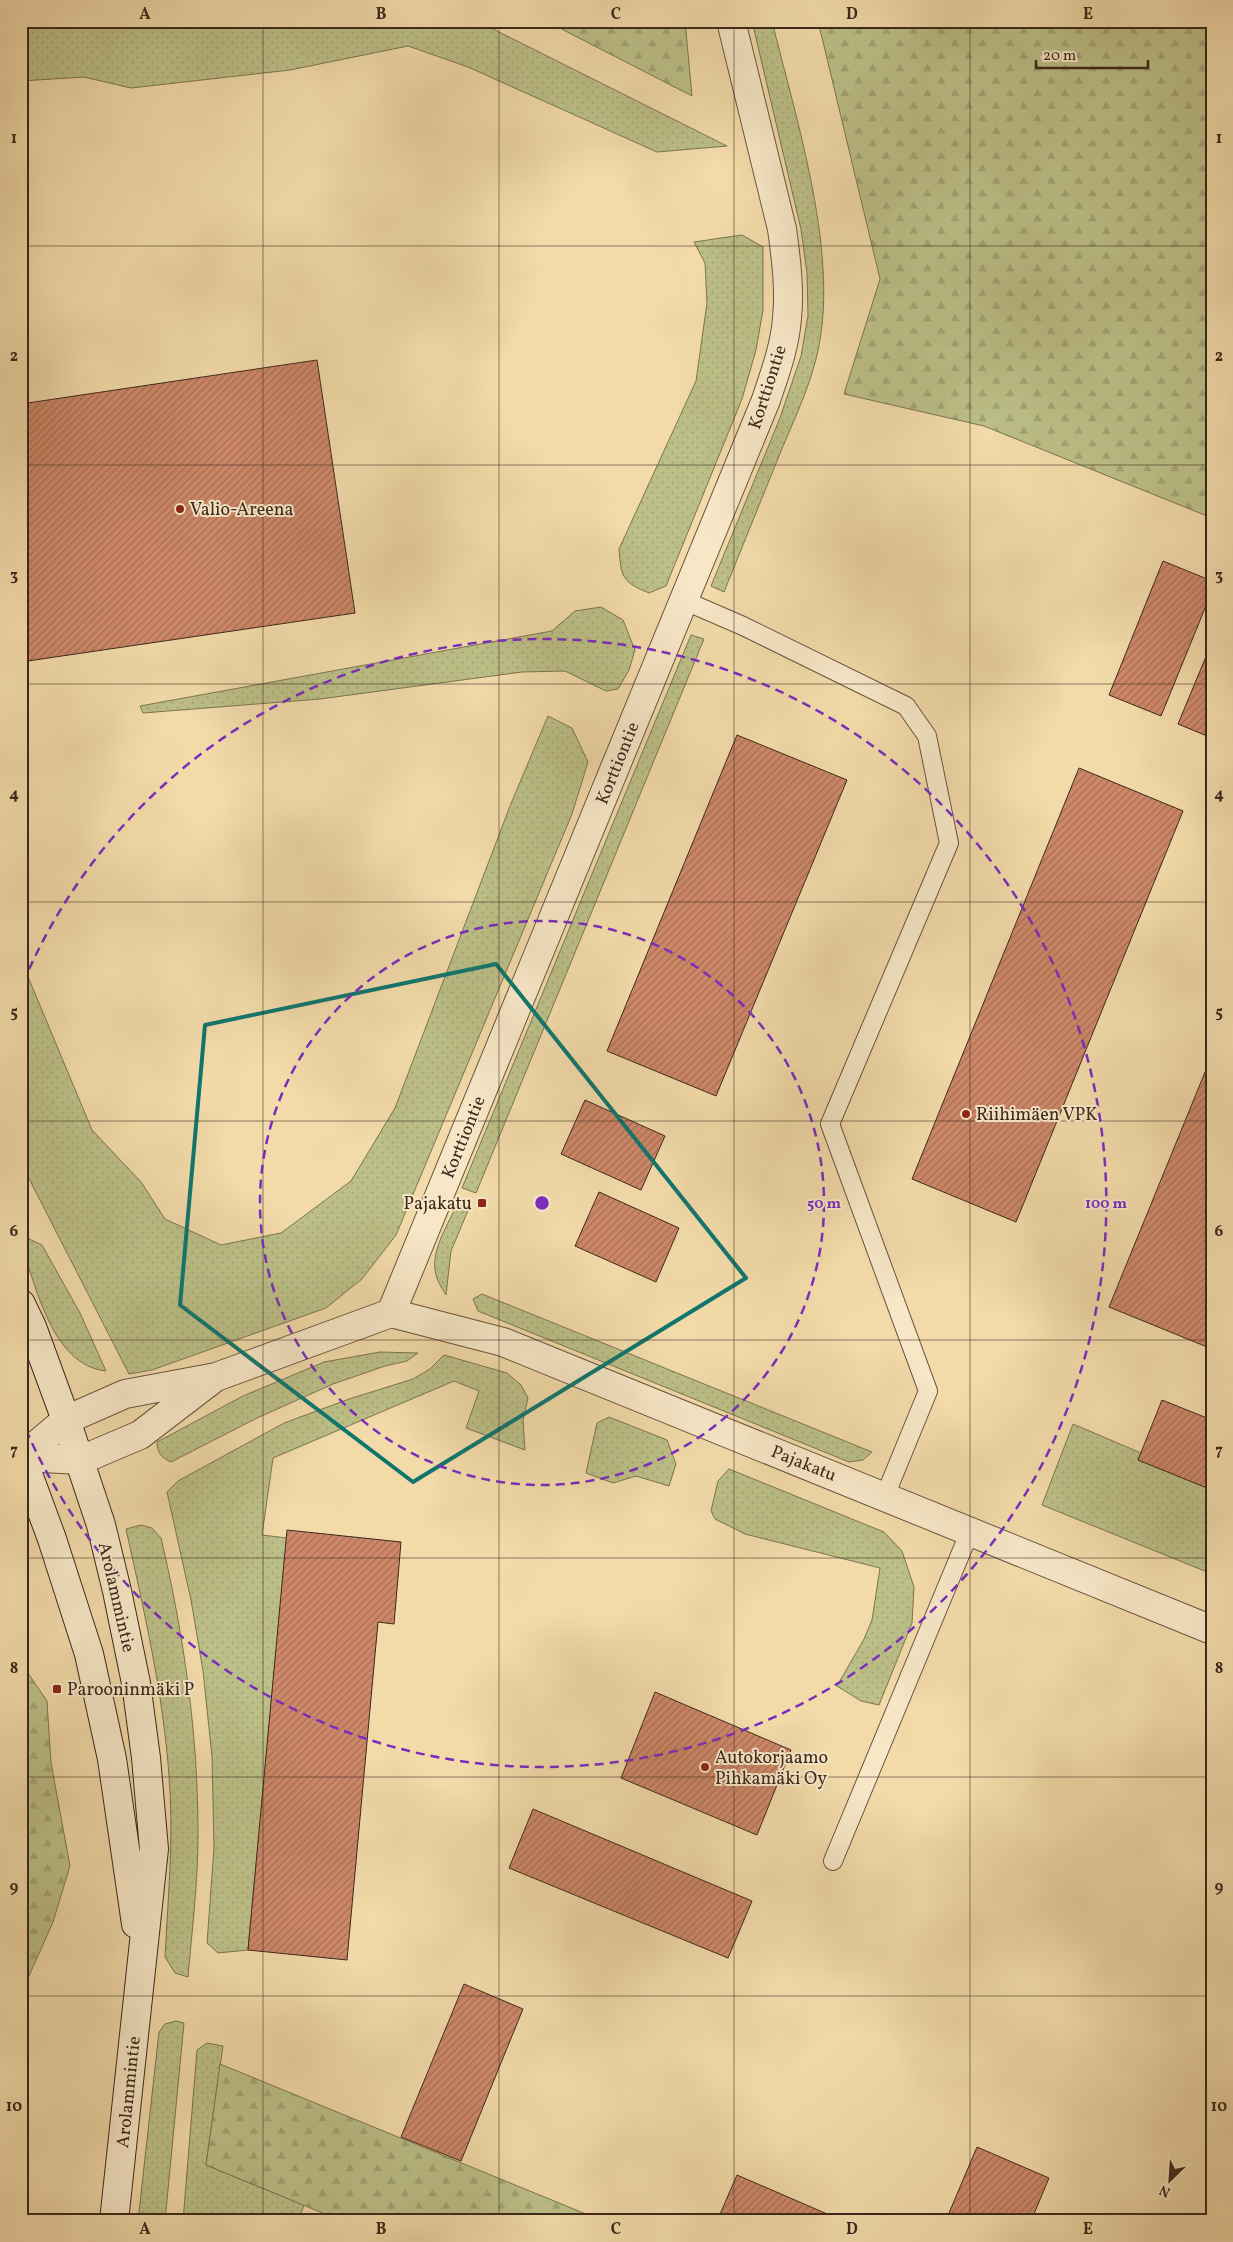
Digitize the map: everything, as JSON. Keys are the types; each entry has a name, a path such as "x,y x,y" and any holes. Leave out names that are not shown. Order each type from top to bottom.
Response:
{"street":[{"name":"Korttiontie","path":"391,1313 766,400 780,356 787,318 786,258 782,230 731,21"},
{"name":"Arolammintie","path":"21,1304 32,1327 81,1460 101,1525 118,1591 136,1683 146,1758 154,1849 114,2221"},
{"path":"22,1456 66,1420 125,1394 216,1376 391,1313"},
{"name":"Pajakatu","path":"391,1313 503,1342 1212,1630"},
{"path":"22,1456 81,1460 140,1435 216,1376"},
{"name":"Arolammintie","path":"22,1456 52,1539 89,1654 112,1759 142,1963"}],"lane":[{"path":"684,600 736,623 906,706 927,736 949,843 830,1124 928,1391 885,1496"},
{"path":"833,1861 970,1531"}],"highlighted area":[{"path":"496,964 746,1278 413,1482 180,1305 205,1025"}],"green space":[{"path":"21,21 477,21 727,146 657,152 468,67 408,46 290,70 131,88 84,77 21,81"},
{"path":"546,21 685,21 692,96"},
{"path":"752,21 772,21 803,145 820,235 823,320 816,359 809,383 724,592 711,586 780,418 801,356 808,316 807,273 801,229"},
{"path":"818,21 1212,21 1212,518 984,426 844,394 880,279"},
{"path":"742,235 763,247 763,310 756,350 742,399 666,586 649,593 628,582 622,572 619,549 696,381 707,303 705,263 694,242"},
{"path":"601,607 623,620 635,650 629,670 618,689 606,691 565,671 522,672 320,699 143,713 140,706 552,631 575,611"},
{"path":"691,635 704,639 476,1193 462,1188"},
{"path":"548,716 572,728 588,762 572,814 396,1235 362,1279 326,1308 152,1370 129,1374 21,1163 21,960 92,1130 141,1182 165,1219 221,1245 281,1233 351,1181 395,1108 510,806"},
{"path":"457,1204 469,1208 451,1251 446,1295 436,1277 436,1253"},
{"path":"27,1238 42,1245 80,1313 106,1371 88,1366 72,1355 49,1322 21,1245 21,1240"},
{"path":"482,1294 872,1452 863,1460 849,1462 478,1311 473,1299"},
{"path":"380,1352 418,1353 407,1361 385,1366 333,1384 257,1418 171,1462 162,1457 159,1452 157,1442 243,1396 324,1362"},
{"path":"444,1355 507,1373 521,1385 528,1398 523,1420 525,1450 466,1428 479,1391 454,1381 273,1458 262,1535 287,1538 248,1950 218,1953 207,1943 214,1848 212,1757 203,1671 191,1600 167,1492 178,1481 284,1423 349,1399 413,1379 430,1369"},
{"path":"609,1417 667,1440 676,1464 669,1486 636,1476 613,1483 586,1473 597,1423"},
{"path":"1073,1424 1141,1453 1138,1460 1212,1490 1212,1574 1042,1505"},
{"path":"729,1469 884,1532 902,1551 914,1587 912,1623 879,1705 861,1701 837,1686 864,1639 872,1620 880,1568 745,1534 715,1519 711,1511 718,1481"},
{"path":"141,1525 152,1528 161,1538 183,1648 192,1722 197,1797 198,1852 188,1977 175,1973 165,1957 171,1821 169,1776 162,1713 152,1652 126,1529"},
{"path":"21,1663 47,1701 51,1763 70,1866 53,1922 21,1994"},
{"path":"176,2021 184,2023 165,2221 138,2221 159,2032 165,2024"},
{"path":"207,2043 223,2046 206,2165 304,2205 298,2221 183,2221 197,2050"},
{"path":"220,2064 603,2221 342,2221 206,2165"}],"building":[{"name":"Valio-Areena","path":"317,360 355,613 21,662 21,404"},
{"path":"1163,561 1212,581 1212,591 1161,716 1109,695"},
{"path":"1212,642 1212,738 1178,724"},
{"path":"737,735 847,780 716,1096 607,1051"},
{"path":"1079,768 1183,811 1016,1222 912,1179"},
{"path":"1212,1055 1212,1349 1109,1307"},
{"path":"585,1100 665,1136 641,1190 561,1154"},
{"path":"599,1192 679,1228 656,1282 575,1246"},
{"path":"1162,1400 1212,1420 1212,1490 1138,1460"},
{"path":"287,1530 401,1542 394,1624 378,1622 347,1960 248,1950"},
{"name":"Autokorjaamo Pihkamäki Oy","path":"655,1692 791,1750 757,1835 621,1778"},
{"path":"533,1809 752,1901 728,1958 509,1868"},
{"path":"464,1984 523,2009 461,2161 401,2137"},
{"path":"977,2147 1049,2178 1031,2221 968,2221 949,2213"},
{"path":"737,2175 841,2220 841,2221 717,2221"}],"place":[{"name":"Valio-Areena","path":"180,509"},
{"name":"Riihimäen VPK","path":"966,1114"},
{"name":"Pajakatu","path":"482,1203"},
{"name":"Parooninmäki P","path":"57,1689"},
{"name":"Autokorjaamo Pihkamäki Oy","path":"705,1767"}]}
